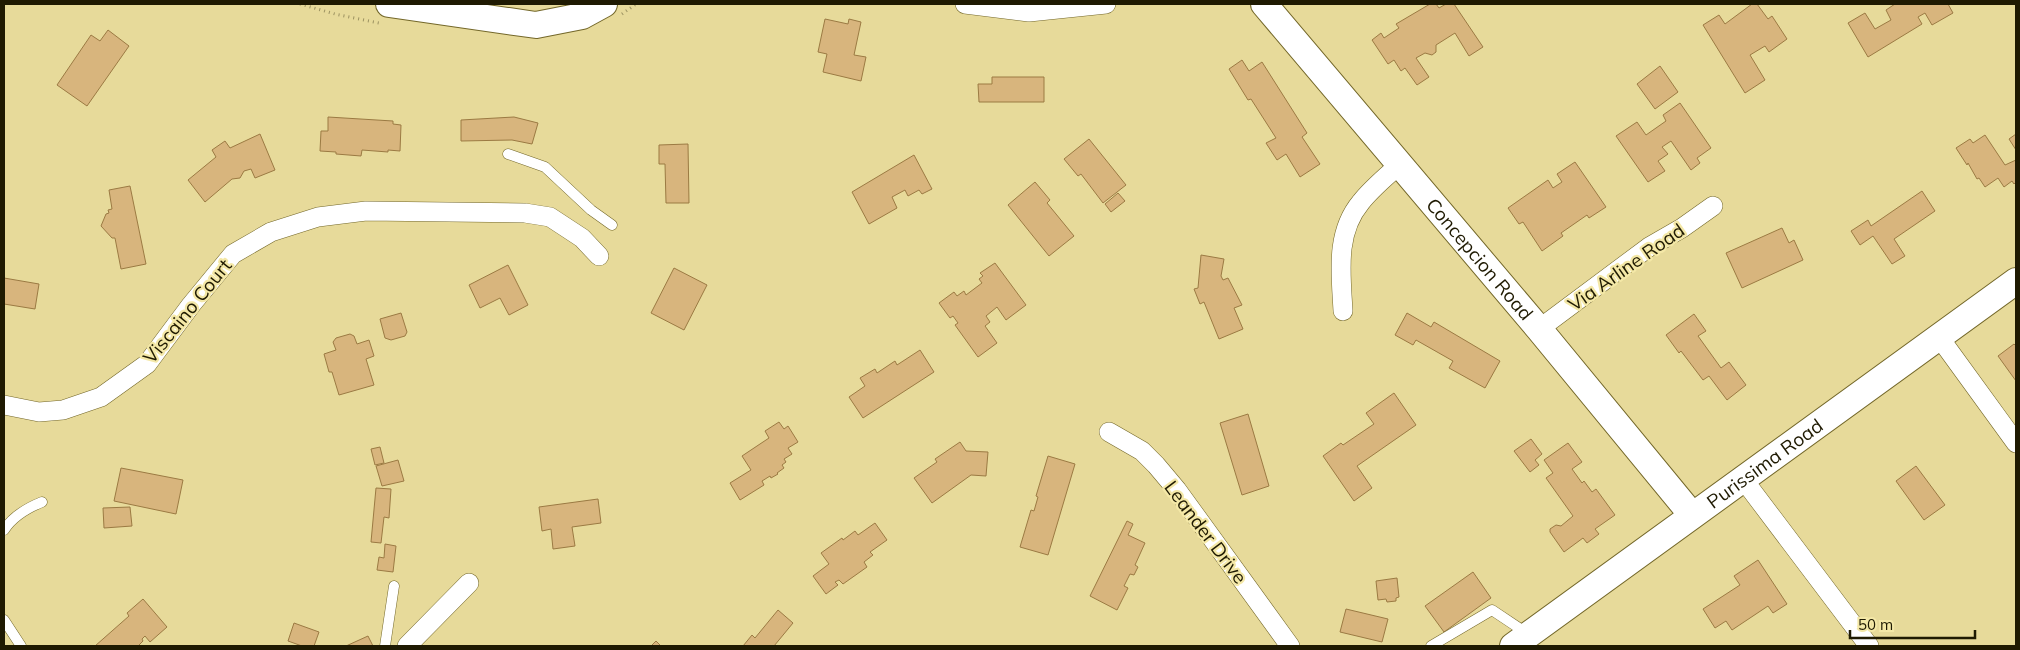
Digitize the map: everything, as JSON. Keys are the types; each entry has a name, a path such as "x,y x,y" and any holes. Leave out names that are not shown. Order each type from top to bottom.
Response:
{"street":[{"path":"389,4 536,25 582,16 604,4"},
{"path":"965,4 1028,12 1106,4"},
{"name":"Concepcion Road","path":"1264,4 1539,329 1692,515"},
{"path":"1343,310 1341,259 1343,239 1350,219 1360,203 1400,164"},
{"name":"Via Arline Road","path":"1539,329 1643,251 1682,228 1713,206"},
{"name":"Viscaino Court","path":"4,405 39,412 63,410 101,397 147,364 191,305 233,254 271,232 318,217 366,211 525,213 550,218 582,238 599,256"},
{"name":"Purissima Road","path":"1521,641 2016,281"},
{"path":"1939,337 2016,443"},
{"name":"Leander Drive","path":"1109,432 1142,451 1156,465 1290,646"},
{"path":"1743,479 1869,646"},
{"path":"407,646 468,584"}],"lane":[{"path":"508,154 545,167 591,210 612,224"},
{"path":"4,530 25,509 42,502"},
{"path":"385,646 394,586"},
{"path":"1431,646 1492,610 1521,641"},
{"path":"4,620 21,646"}],"building":[{"path":"1430,4 1436,4 1439,8 1446,4 1454,4 1483,47 1469,56 1455,33 1436,45 1436,52 1432,55 1425,53 1416,58 1429,77 1417,85 1405,68 1401,71 1394,60 1388,64 1372,40 1381,33 1384,38 1399,28 1396,24"},
{"path":"1752,4 1757,4 1768,19 1772,16 1787,39 1769,52 1765,46 1750,55 1765,80 1745,93 1703,25 1719,15 1725,24"},
{"path":"1895,4 1948,4 1953,13 1932,25 1925,13 1918,17 1922,24 1868,57 1848,23 1865,13 1875,29 1891,20 1886,10"},
{"path":"825,19 848,24 849,19 861,22 854,55 866,57 861,81 823,72 827,54 818,52"},
{"path":"108,30 129,46 87,106 57,85 91,35 100,41"},
{"path":"1242,60 1249,71 1262,62 1307,133 1302,137 1320,164 1300,177 1286,154 1277,160 1266,143 1276,138 1251,99 1248,100 1229,69"},
{"path":"1660,66 1678,92 1655,109 1637,84"},
{"path":"992,77 1044,77 1044,102 979,102 978,84 992,84"},
{"path":"1680,103 1711,148 1697,158 1700,163 1691,170 1671,141 1662,147 1668,154 1658,161 1665,171 1648,182 1616,136 1637,122 1646,135 1666,121 1663,115"},
{"path":"328,117 393,121 393,124 401,125 400,151 362,150 361,156 320,151 321,131 328,131"},
{"path":"514,117 538,123 532,144 512,140 461,141 461,120"},
{"path":"260,134 275,170 255,178 251,169 244,171 240,178 232,179 205,202 188,180 216,157 212,150 225,141 230,148"},
{"path":"2016,134 2016,150 2009,139"},
{"path":"1985,135 2005,165 2016,160 2016,182 2014,184 2012,181 2004,187 1998,178 1985,187 1979,178 1977,179 1968,163 1967,165 1956,148 1970,139 1973,143"},
{"path":"1089,139 1126,185 1103,203 1081,174 1078,176 1064,159"},
{"path":"688,144 689,203 666,203 665,164 659,164 659,145"},
{"path":"914,155 932,189 922,194 919,190 908,196 905,190 892,197 897,208 869,224 852,192"},
{"path":"1575,162 1606,207 1589,218 1587,215 1561,233 1563,236 1542,251 1523,222 1519,224 1508,208 1548,180 1553,188 1562,182 1557,174"},
{"path":"1035,182 1050,200 1047,203 1074,236 1049,256 1008,205"},
{"path":"130,186 146,264 121,269 115,238 112,238 101,226 106,214 109,213 108,210 112,209 109,190"},
{"path":"1922,191 1935,211 1894,239 1905,256 1892,264 1873,236 1860,245 1851,231 1868,220 1871,226"},
{"path":"1118,193 1125,201 1111,212 1105,204"},
{"path":"1782,228 1789,243 1794,240 1803,260 1742,288 1726,253"},
{"path":"1201,255 1224,259 1221,276 1223,280 1228,278 1242,305 1234,308 1243,329 1219,339 1204,302 1200,304 1194,289 1198,288"},
{"path":"995,263 1026,305 1006,320 997,307 986,316 990,322 985,326 997,343 978,357 955,325 958,323 953,316 950,318 939,303 954,292 957,296 964,291 966,295 982,283 979,279 983,276 980,273"},
{"path":"508,265 528,305 509,315 500,298 480,308 469,285"},
{"path":"674,268 707,285 684,330 651,313"},
{"path":"4,278 39,284 35,309 4,304"},
{"path":"401,313 407,332 405,336 391,340 385,338 380,319"},
{"path":"1407,313 1431,327 1434,322 1500,361 1485,388 1449,368 1453,361 1416,340 1413,345 1395,335"},
{"path":"1694,314 1706,331 1698,336 1721,368 1729,362 1746,385 1727,400 1709,376 1703,380 1666,335"},
{"path":"350,334 354,336 357,344 369,340 374,356 366,359 374,385 339,395 324,354 336,350 333,342 336,338"},
{"path":"2014,344 2016,346 2016,381 1998,356"},
{"path":"920,350 934,372 863,418 849,397 865,386 860,378 875,369 877,373 895,361 897,365"},
{"path":"1394,393 1416,425 1357,466 1372,488 1354,501 1323,456 1374,424 1366,413"},
{"path":"1248,414 1269,486 1242,495 1220,423"},
{"path":"779,422 784,429 788,426 798,442 788,448 792,454 784,459 786,462 782,465 784,468 778,474 762,481 764,485 740,500 730,483 751,470 742,456 769,438 765,431"},
{"path":"1531,439 1542,454 1535,460 1539,465 1530,472 1514,451"},
{"path":"960,442 966,451 988,452 986,476 971,475 932,503 914,478 937,462 935,459"},
{"path":"1568,443 1582,462 1572,469 1582,483 1584,481 1592,492 1596,489 1615,515 1595,529 1599,534 1587,543 1583,538 1564,552 1550,532 1550,529 1556,525 1561,526 1573,516 1546,478 1553,473 1544,460"},
{"path":"380,447 384,463 375,465 371,449"},
{"path":"1048,456 1075,464 1048,555 1020,547 1031,510 1034,511 1038,497 1036,496"},
{"path":"398,460 404,481 382,486 376,466"},
{"path":"1916,466 1945,505 1924,520 1896,481"},
{"path":"121,468 183,480 176,514 114,501"},
{"path":"376,488 391,489 389,518 384,517 381,543 371,542"},
{"path":"598,499 601,523 572,527 575,546 553,549 551,529 542,531 539,507"},
{"path":"130,507 132,526 104,528 103,508"},
{"path":"1127,521 1133,524 1128,535 1145,543 1135,565 1138,567 1134,575 1130,574 1124,586 1128,588 1117,610 1090,596"},
{"path":"875,523 887,540 870,552 873,555 864,562 867,567 843,584 839,580 835,582 838,585 826,594 813,576 829,564 821,553 842,538 843,540 855,531 858,535"},
{"path":"385,544 396,546 393,572 377,570 379,557 384,558"},
{"path":"1758,560 1787,604 1773,613 1768,606 1732,630 1726,621 1715,628 1703,609 1740,585 1734,576"},
{"path":"1473,572 1491,598 1444,632 1425,606"},
{"path":"1397,578 1399,597 1396,598 1396,601 1378,600 1376,581"},
{"path":"143,599 167,627 150,642 145,636 138,646 95,646 129,616 127,613"},
{"path":"1346,609 1388,619 1382,642 1340,632"},
{"path":"778,610 793,623 774,646 743,646 752,635 755,638"},
{"path":"294,623 319,632 314,646 302,646 288,641"},
{"path":"368,636 373,646 346,646"},
{"path":"656,641 661,646 651,646"}]}
